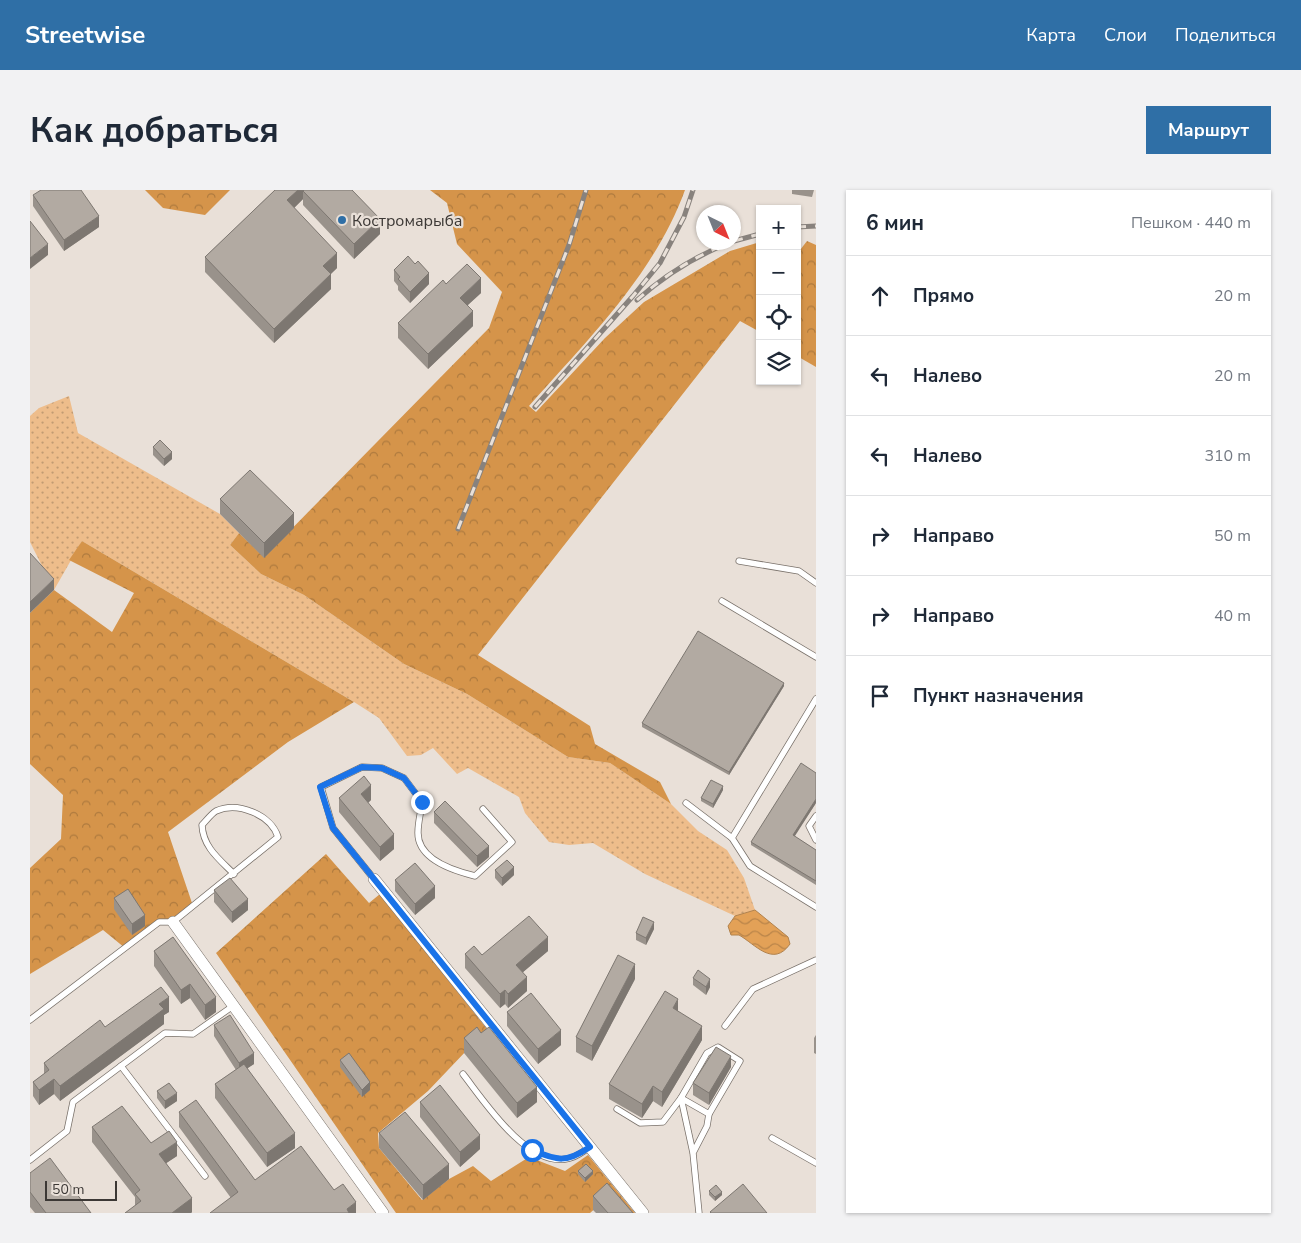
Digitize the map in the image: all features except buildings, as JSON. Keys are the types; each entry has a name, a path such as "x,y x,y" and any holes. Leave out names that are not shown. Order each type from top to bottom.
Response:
{"street":[{"path":"374,879 643,1213"},
{"path":"173,922 383,1213"}],"lane":[{"path":"739,561 799,571 816,583"},
{"path":"722,601 816,657"},
{"path":"732,838 816,699"},
{"path":"374,879 333,828 320,787 362,767 382,768 404,778 422,802 418,834 422,849 439,862 456,871 475,876 512,842 483,809"},
{"path":"686,803 732,838 750,866 816,907"},
{"path":"30,1020 159,922 173,922 234,874 278,837 274,827 255,813 236,808 216,811 202,825 203,838 212,852 234,874"},
{"path":"816,816 809,826 813,838 816,840"},
{"path":"725,1026 752,989 816,960"},
{"path":"30,1160 67,1131 73,1102 165,1033 193,1034 233,1006"},
{"path":"617,1109 640,1123 663,1122 681,1098 708,1053 718,1047 740,1061 709,1114 707,1126 694,1153"},
{"path":"121,1066 205,1176"},
{"path":"463,1074 502,1124 532,1150 549,1157 564,1160 575,1157 590,1147"},
{"path":"681,1098 709,1114"},
{"path":"681,1098 694,1153 699,1213"},
{"path":"772,1138 816,1163"}],"shaded area":[{"path":"69,396 78,433 220,514 239,533 230,545 261,574 304,595 404,664 467,694 568,757 610,763 671,804 698,831 727,850 744,878 755,910 735,916 645,874 593,843 569,845 549,842 525,813 519,797 468,768 457,774 433,748 421,755 407,756 379,718 82,541 54,590 30,542 30,416 39,408"}],"green space":[{"path":"145,190 230,190 205,215 163,208"},
{"path":"430,190 685,190 672,221 638,278 596,331 529,406 536,412 605,338 644,302 730,251 741,250 741,248 756,243 756,330 740,321 478,655 590,726 595,744 660,782 671,804 610,763 568,757 467,694 404,664 304,595 261,574 230,545 239,533 264,557 489,328 502,292 457,244 447,203"},
{"path":"807,241 816,245 816,367 801,358 801,249"},
{"path":"82,541 354,702 288,742 168,832 193,906 173,922 159,922 125,948 103,930 30,974 30,868 61,839 63,795 30,764 30,613 54,590 112,632 134,593 69,560"},
{"path":"326,854 369,903 380,894 487,1029 428,1091 378,1133 379,1148 422,1200 449,1179 473,1166 491,1181 529,1157 565,1171 588,1155 635,1213 620,1213 607,1198 590,1213 396,1213 216,953"}],"water":[{"path":"755,910 788,937 790,944 784,951 777,954 764,952 739,935 731,935 728,926 735,916"}],"railway":[{"path":"458,529 569,245 586,190"},
{"path":"535,407 660,263 684,217 693,190"},
{"path":"801,227 816,226"},
{"path":"741,239 756,235"},
{"path":"637,300 658,282 712,250"}],"place":[{"name":"Костромарыба","path":"342,220"}],"route":[{"path":"422,802 404,778 382,768 362,767 320,787 333,828 590,1147 575,1157 564,1160 549,1157 532,1150"}]}
